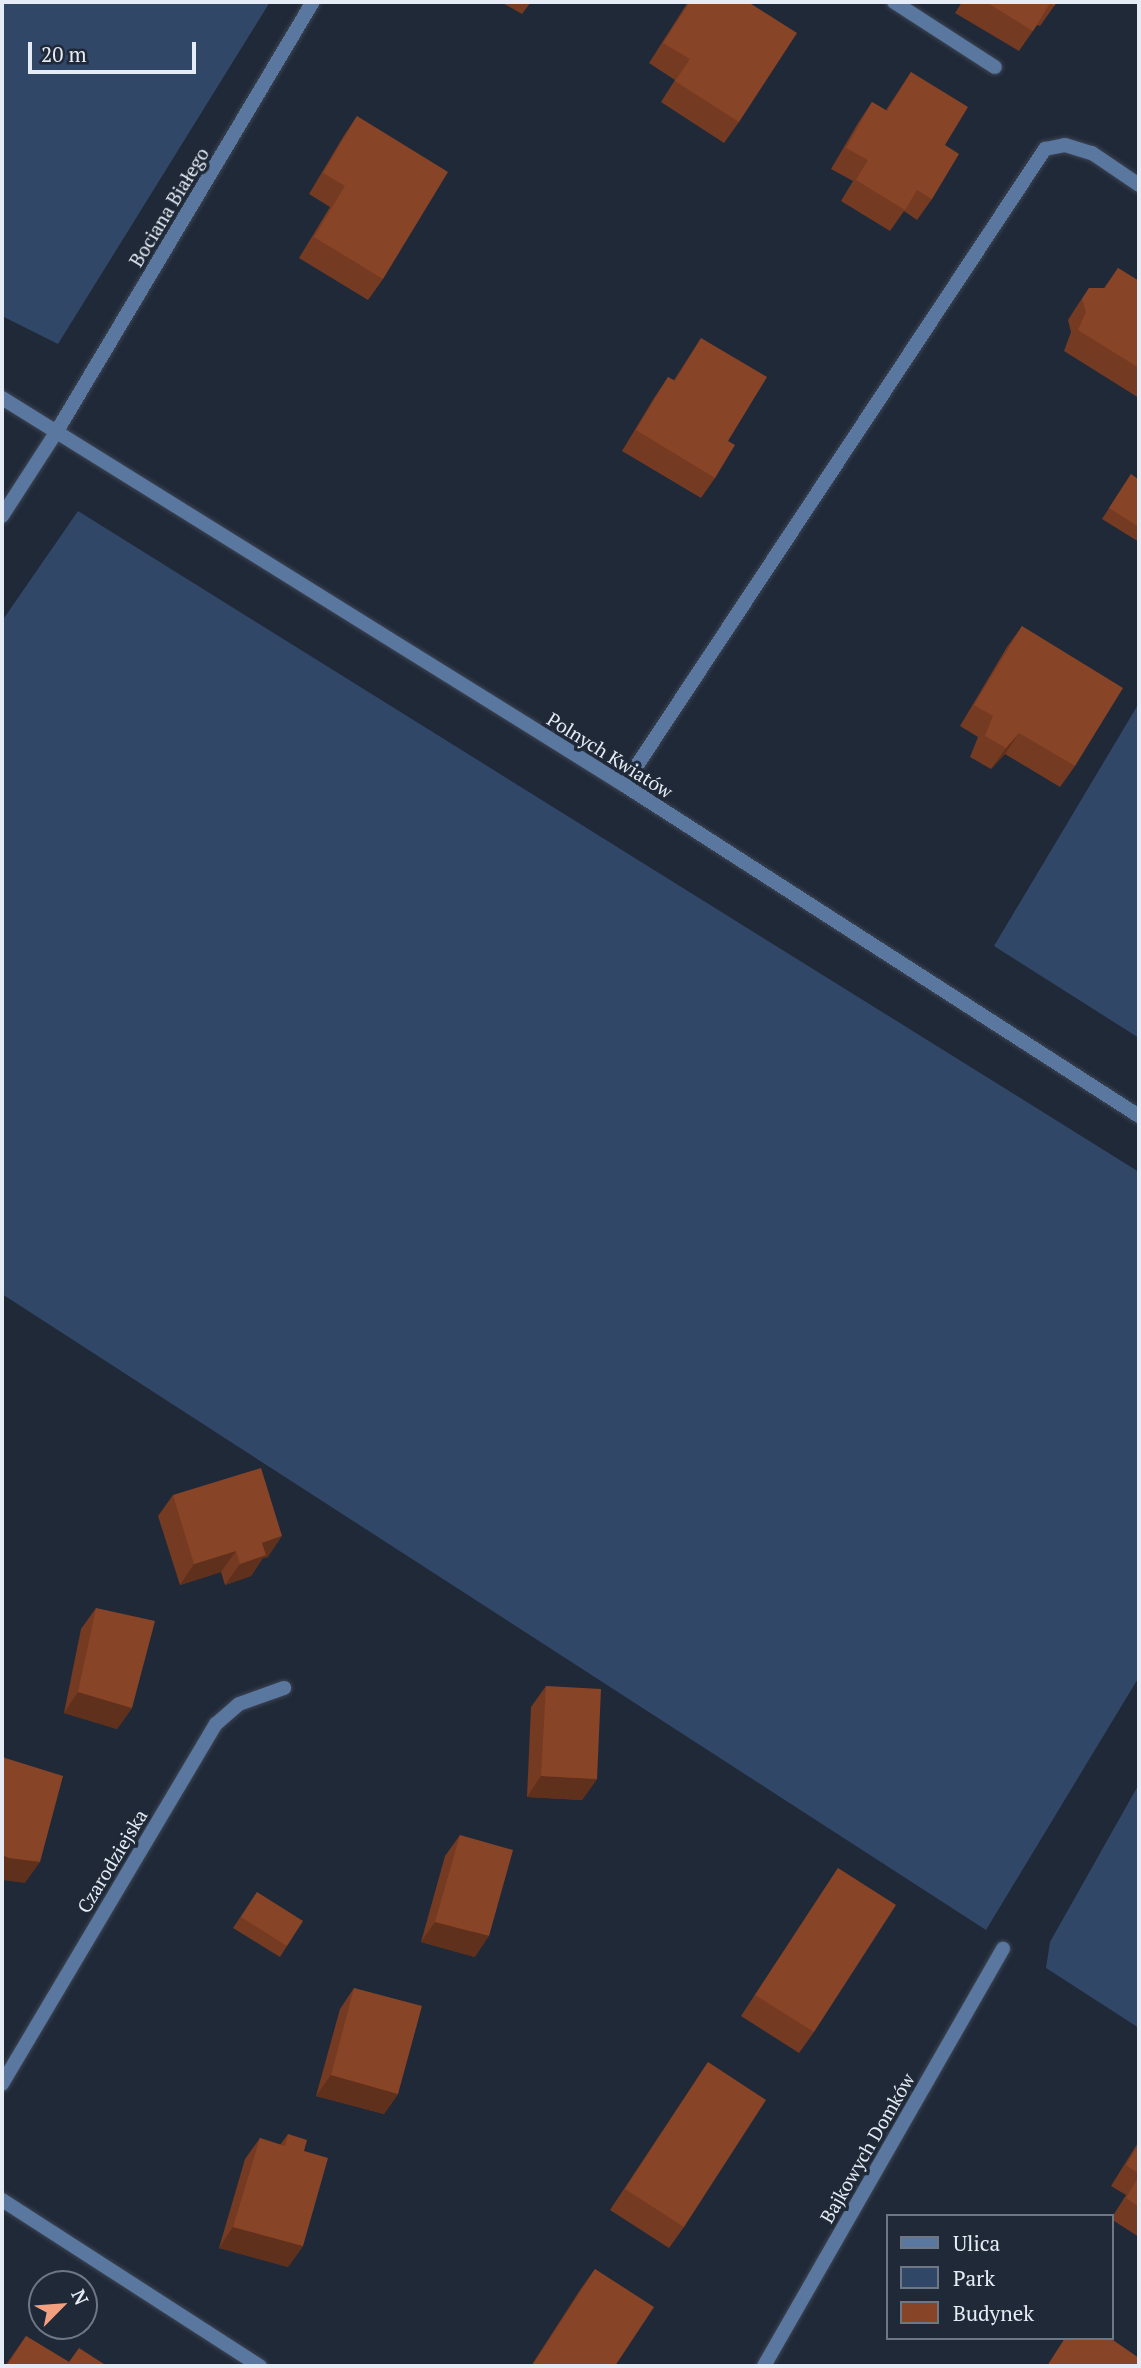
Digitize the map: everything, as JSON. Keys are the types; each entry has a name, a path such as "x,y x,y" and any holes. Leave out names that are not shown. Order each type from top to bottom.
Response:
{"street":[{"name":"Bociana Białego","path":"2,516 57,431 313,2"},
{"path":"894,2 995,67"},
{"path":"624,786 1045,149 1065,145 1092,153 1139,185"},
{"name":"Polnych Kwiatów","path":"2,398 624,786 1139,1116"},
{"name":"Czarodziejska","path":"2,2084 216,1724 239,1704 284,1688"},
{"name":"Bajkowych Domków","path":"764,2366 1003,1949"},
{"path":"2,2200 260,2366"}],"green space":[{"path":"2,2 270,2 58,344 2,316"},
{"path":"78,511 1139,1172 1139,1677 986,1930 2,1294 2,621"},
{"path":"1139,703 1139,1038 994,946"},
{"path":"1139,1784 1139,2028 1046,1968 1050,1942"}],"building":[{"path":"690,2 748,2 797,33 739,122 675,81 690,59 663,43"},
{"path":"986,2 1057,2 1054,6 1050,3 1033,31"},
{"path":"911,72 968,107 945,145 959,154 932,199 917,190 905,210 856,180 868,160 846,148 872,102 887,111"},
{"path":"357,116 448,172 383,279 314,237 345,186 323,173"},
{"path":"1118,268 1139,281 1139,368 1078,330 1086,312 1082,299 1089,288 1105,288"},
{"path":"701,338 767,377 728,441 735,445 715,478 636,430 668,377 675,381"},
{"path":"1131,474 1139,480 1139,527 1109,508"},
{"path":"1022,626 1123,688 1075,766 1019,733 1006,748 985,736 993,716 974,705"},
{"path":"261,1468 282,1536 262,1543 266,1555 240,1564 236,1551 194,1564 173,1495"},
{"path":"96,1608 155,1621 132,1708 78,1692"},
{"path":"546,1686 601,1689 597,1779 541,1776"},
{"path":"2,1757 63,1776 40,1862 2,1855"},
{"path":"460,1835 513,1850 489,1936 435,1922"},
{"path":"838,1868 896,1905 814,2032 755,1995"},
{"path":"257,1892 303,1921 287,1946 241,1917"},
{"path":"354,1988 422,2006 398,2094 331,2075"},
{"path":"708,2062 766,2100 684,2227 625,2189"},
{"path":"288,2134 307,2140 304,2151 328,2158 303,2246 233,2227 260,2138 285,2146"},
{"path":"1139,2144 1139,2174 1126,2165"},
{"path":"1139,2176 1139,2207 1126,2198"},
{"path":"595,2269 654,2307 615,2366 532,2366"},
{"path":"26,2336 28,2340 33,2340 69,2362 79,2348 107,2366 7,2366"},
{"path":"1064,2340 1113,2340 1139,2358 1136,2366 1047,2366"}]}
